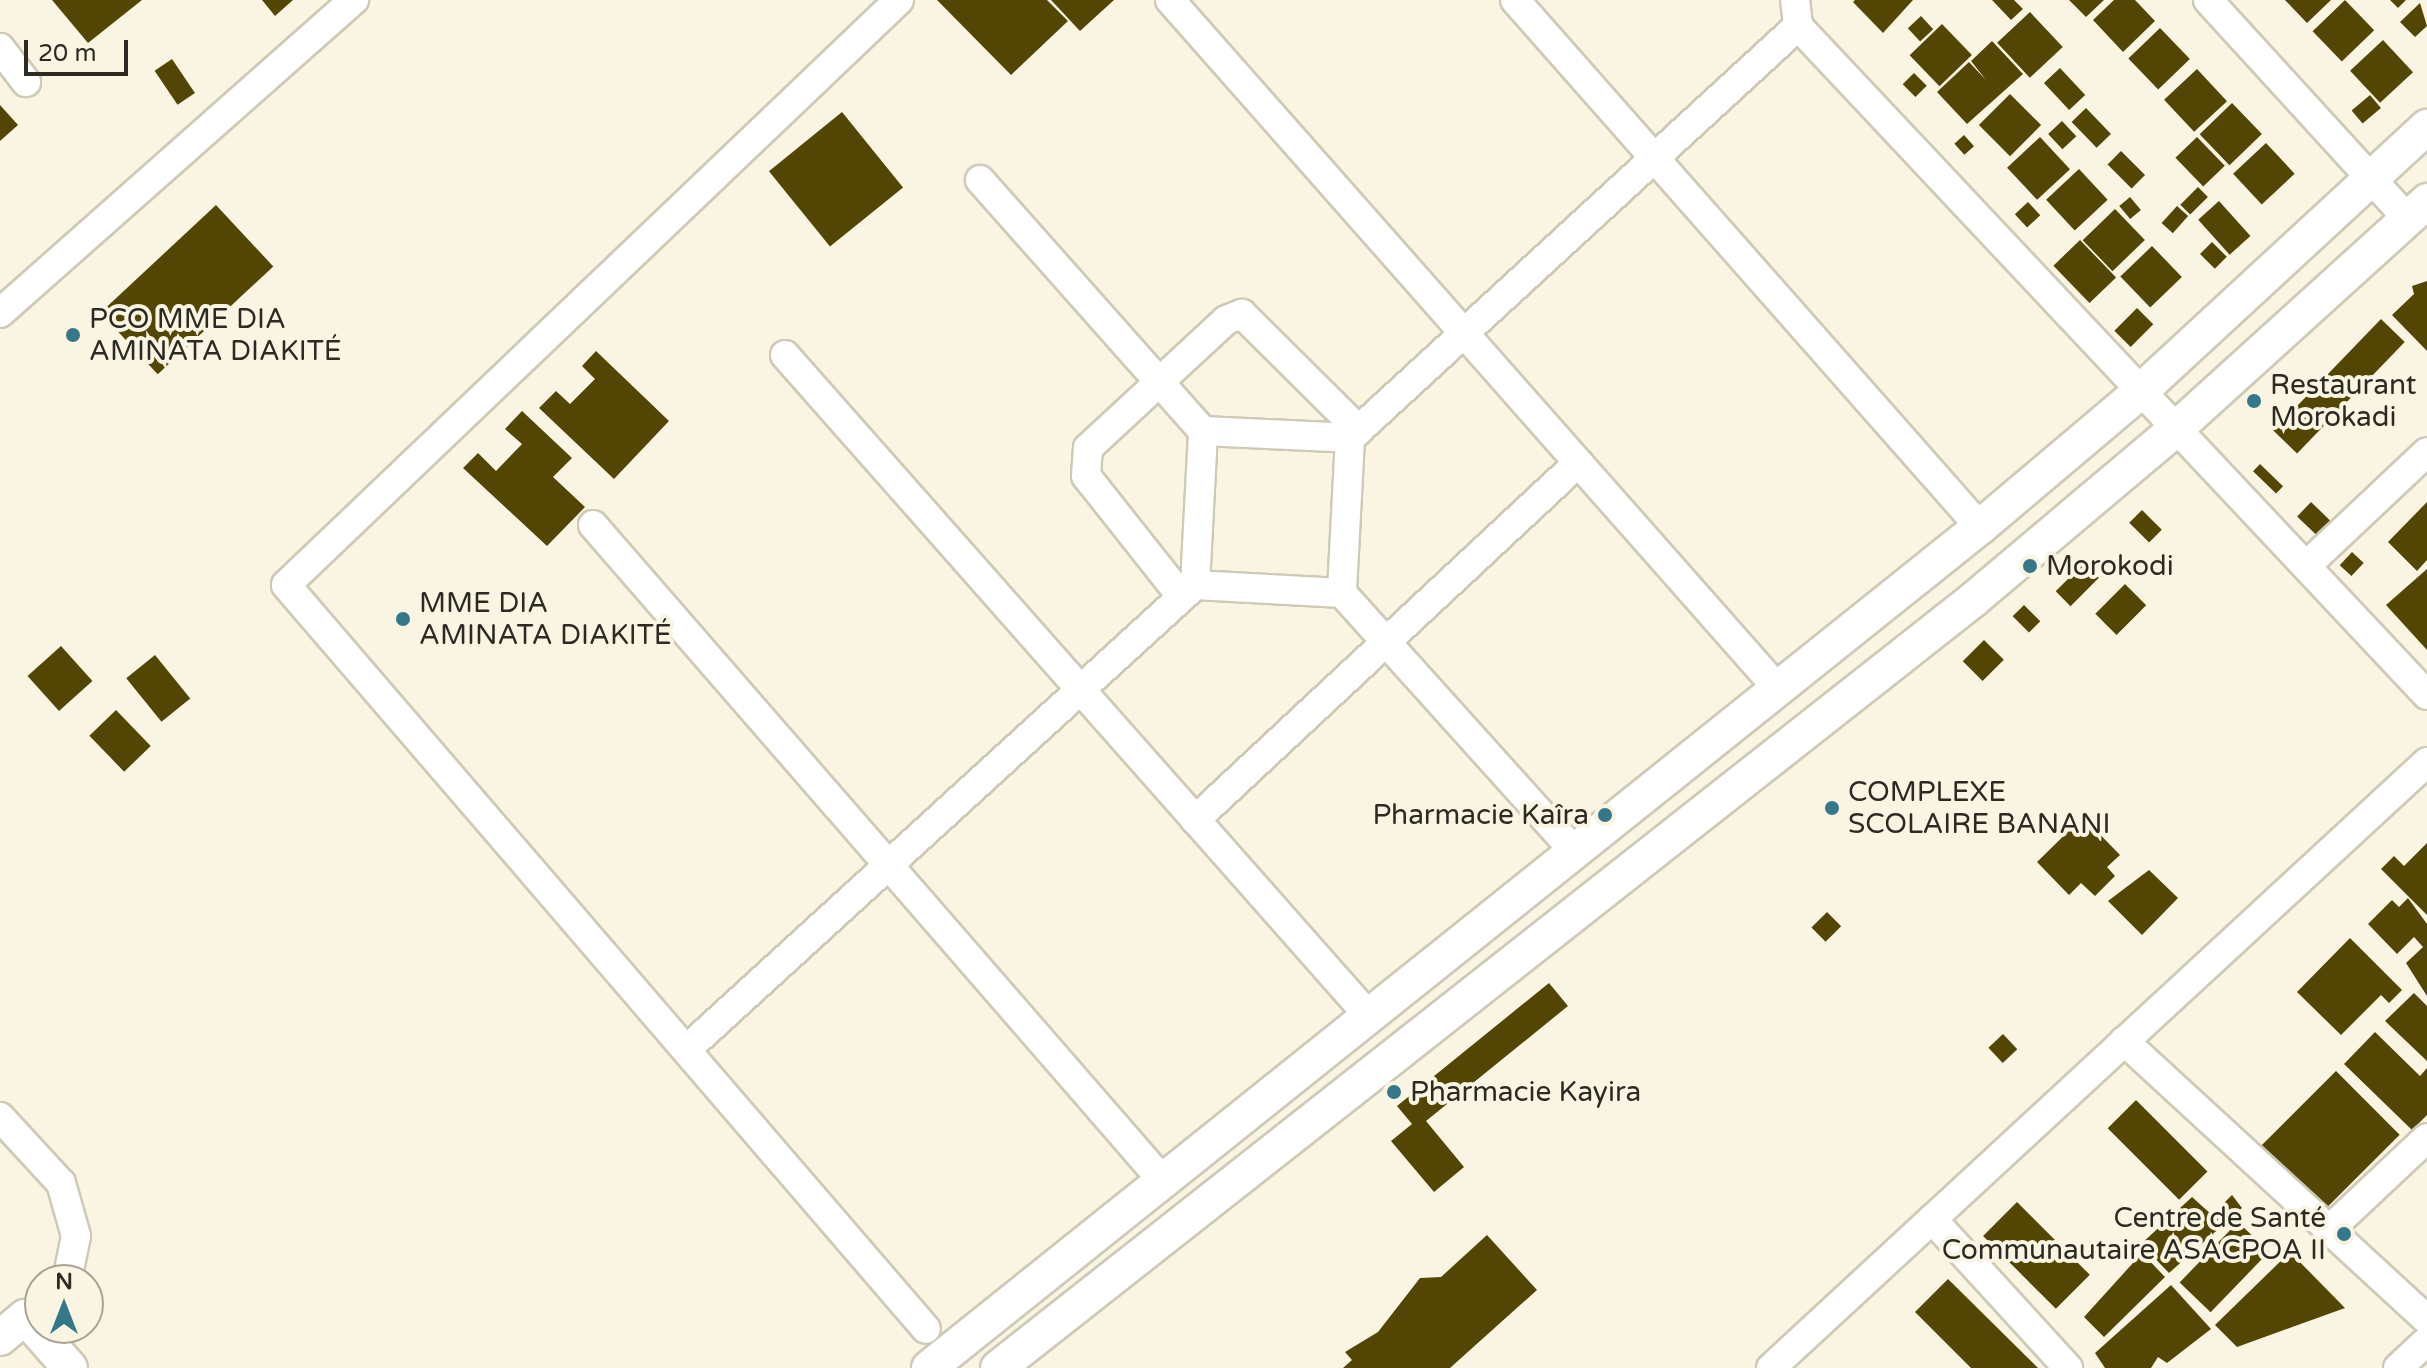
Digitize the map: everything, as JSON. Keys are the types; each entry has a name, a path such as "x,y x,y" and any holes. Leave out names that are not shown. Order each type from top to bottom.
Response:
{"street":[{"path":"0,313 354,0"},
{"path":"899,0 286,585 926,1329"},
{"path":"1170,0 1778,689"},
{"path":"1515,0 1980,527"},
{"path":"998,1368 1974,599 2177,428 2418,210 2372,179 2208,0"},
{"path":"1575,852 1342,593 1354,434 1654,158 1796,13 2427,695"},
{"path":"0,48 26,82"},
{"path":"929,1368 1980,527 2142,390 2427,127"},
{"path":"980,180 1203,431 1354,434"},
{"path":"1342,593 1188,591 1082,469 1088,448 1159,382 1242,314 1354,434"},
{"path":"785,355 1369,1016"},
{"path":"686,1050 1188,591 1203,431"},
{"path":"2306,566 2427,452"},
{"path":"1195,820 1578,463"},
{"path":"593,525 1163,1181"},
{"path":"1771,1368 2427,762"},
{"path":"2124,1041 2427,1320"},
{"path":"0,1117 61,1183 76,1236 70,1264"},
{"path":"2329,1230 2427,1138"},
{"path":"1932,1219 2068,1368"},
{"path":"22,1319 70,1368"},
{"path":"2398,1368 2427,1341"}],"building":[{"path":"52,0 142,0 88,43"},
{"path":"262,0 293,0 275,16"},
{"path":"937,0 1047,0 1068,21 1011,75"},
{"path":"1051,0 1114,0 1080,31"},
{"path":"1855,0 1913,0 1883,33 1853,2"},
{"path":"1992,0 2014,0 2023,9 2011,20"},
{"path":"2069,0 2104,0 2086,17"},
{"path":"2114,0 2135,0 2155,21 2123,52 2093,20"},
{"path":"2285,0 2331,0 2307,23"},
{"path":"2345,0 2374,30 2342,61 2313,31"},
{"path":"2390,0 2406,0 2398,8"},
{"path":"2420,3 2427,26 2415,37 2400,22"},
{"path":"2030,12 2063,47 2030,78 1997,43"},
{"path":"1921,16 1933,29 1920,41 1908,28"},
{"path":"1942,24 1972,55 1940,86 1910,55"},
{"path":"2160,28 2190,59 2158,89 2128,59"},
{"path":"2383,40 2413,72 2380,103 2350,71"},
{"path":"1992,41 2023,74 1967,124 1937,92 1969,62 1986,80 1971,61"},
{"path":"172,59 195,93 178,105 155,71"},
{"path":"2060,68 2085,95 2069,110 2044,83"},
{"path":"2197,69 2227,101 2194,132 2164,100"},
{"path":"1914,73 1927,86 1915,97 1903,84"},
{"path":"2010,94 2041,125 2010,156 1979,125"},
{"path":"2370,95 2381,108 2363,123 2352,110"},
{"path":"2232,103 2262,134 2230,165 2200,134"},
{"path":"0,105 18,125 0,141"},
{"path":"2086,108 2111,134 2097,148 2072,122"},
{"path":"842,112 903,187 830,247 769,171"},
{"path":"2062,121 2076,136 2062,149 2048,134"},
{"path":"1964,135 1974,146 1964,155 1954,144"},
{"path":"2040,137 2070,169 2037,200 2007,168"},
{"path":"2197,137 2225,166 2203,187 2175,158"},
{"path":"2266,143 2295,174 2262,204 2233,174"},
{"path":"2121,151 2145,175 2132,188 2108,164"},
{"path":"2079,169 2108,200 2075,230 2046,200"},
{"path":"2198,187 2208,197 2190,215 2180,205"},
{"path":"2130,197 2141,210 2130,219 2119,206"},
{"path":"2219,201 2250,236 2230,255 2198,220"},
{"path":"2028,202 2040,215 2027,227 2015,214"},
{"path":"216,205 273,266 158,374 100,313"},
{"path":"2177,206 2188,216 2173,233 2162,223"},
{"path":"2115,209 2145,240 2113,271 2083,240"},
{"path":"2080,240 2116,277 2090,303 2053,266"},
{"path":"2212,242 2227,257 2215,269 2200,254"},
{"path":"2152,246 2182,277 2150,307 2120,277"},
{"path":"2427,281 2427,351 2392,315 2414,294 2412,286"},
{"path":"2137,308 2153,324 2131,347 2114,331"},
{"path":"2381,319 2405,342 2297,453 2273,430"},
{"path":"596,351 669,421 614,479 539,408 556,391 570,404 595,379 582,366"},
{"path":"522,411 572,458 553,477 585,507 547,546 463,468 478,453 496,471 522,444 505,429"},
{"path":"2260,464 2283,486 2276,493 2253,471"},
{"path":"2311,502 2332,522 2318,537 2297,516"},
{"path":"2427,502 2427,560 2417,571 2388,542"},
{"path":"2142,510 2162,530 2149,543 2129,523"},
{"path":"2352,552 2364,563 2351,576 2340,565"},
{"path":"2084,563 2099,578 2071,606 2056,591"},
{"path":"2427,569 2427,650 2386,605"},
{"path":"2125,584 2146,605 2117,635 2095,614"},
{"path":"2024,605 2040,621 2029,633 2013,616"},
{"path":"1984,640 2004,660 1983,681 1963,661"},
{"path":"61,646 92,681 59,711 28,676"},
{"path":"155,655 190,699 161,722 126,678"},
{"path":"116,710 151,746 124,772 89,736"},
{"path":"2083,817 2120,855 2107,867 2115,876 2095,896 2081,883 2069,895 2037,862"},
{"path":"2427,843 2427,915 2381,869 2394,856 2404,866"},
{"path":"2149,870 2178,898 2142,935 2108,901"},
{"path":"2408,898 2427,924 2427,996 2406,963 2423,947 2414,937 2397,954 2368,924 2392,900 2399,907"},
{"path":"1827,912 1841,926 1826,942 1811,928"},
{"path":"2350,938 2402,990 2389,1003 2381,995 2341,1035 2297,992"},
{"path":"1549,983 1568,1006 1426,1121 1464,1167 1434,1192 1391,1141 1412,1124 1397,1106"},
{"path":"2414,993 2427,1006 2427,1061 2385,1021"},
{"path":"2375,1032 2420,1076 2427,1068 2427,1115 2412,1130 2344,1064"},
{"path":"2003,1034 2017,1049 2003,1063 1988,1048"},
{"path":"2336,1071 2400,1135 2322,1212 2258,1149"},
{"path":"2136,1100 2207,1171 2179,1200 2108,1128"},
{"path":"2232,1195 2242,1208 2169,1273 2141,1244 2192,1197 2212,1215"},
{"path":"2017,1202 2090,1275 2056,1309 1983,1236"},
{"path":"2238,1222 2269,1252 2211,1312 2180,1282"},
{"path":"1487,1235 1537,1290 1450,1368 1343,1368 1352,1360 1345,1352 1378,1332 1420,1278 1441,1277"},
{"path":"2290,1252 2345,1308 2237,1347 2215,1325"},
{"path":"2142,1253 2165,1277 2104,1337 2084,1317"},
{"path":"1948,1279 2038,1368 1971,1368 1915,1312"},
{"path":"2171,1285 2211,1329 2167,1363 2158,1357 2151,1368 2105,1368 2095,1353"}],"place":[{"name":"PCO MME DIA AMINATA DIAKITÉ","path":"73,335"},
{"name":"Restaurant Morokadi","path":"2254,401"},
{"name":"Morokodi","path":"2030,566"},
{"name":"MME DIA AMINATA DIAKITÉ","path":"403,619"},
{"name":"COMPLEXE SCOLAIRE BANANI","path":"1832,808"},
{"name":"Pharmacie Kaîra","path":"1605,815"},
{"name":"Pharmacie Kayira","path":"1394,1092"},
{"name":"Centre de Santé Communautaire ASACPOA II","path":"2344,1234"}]}
